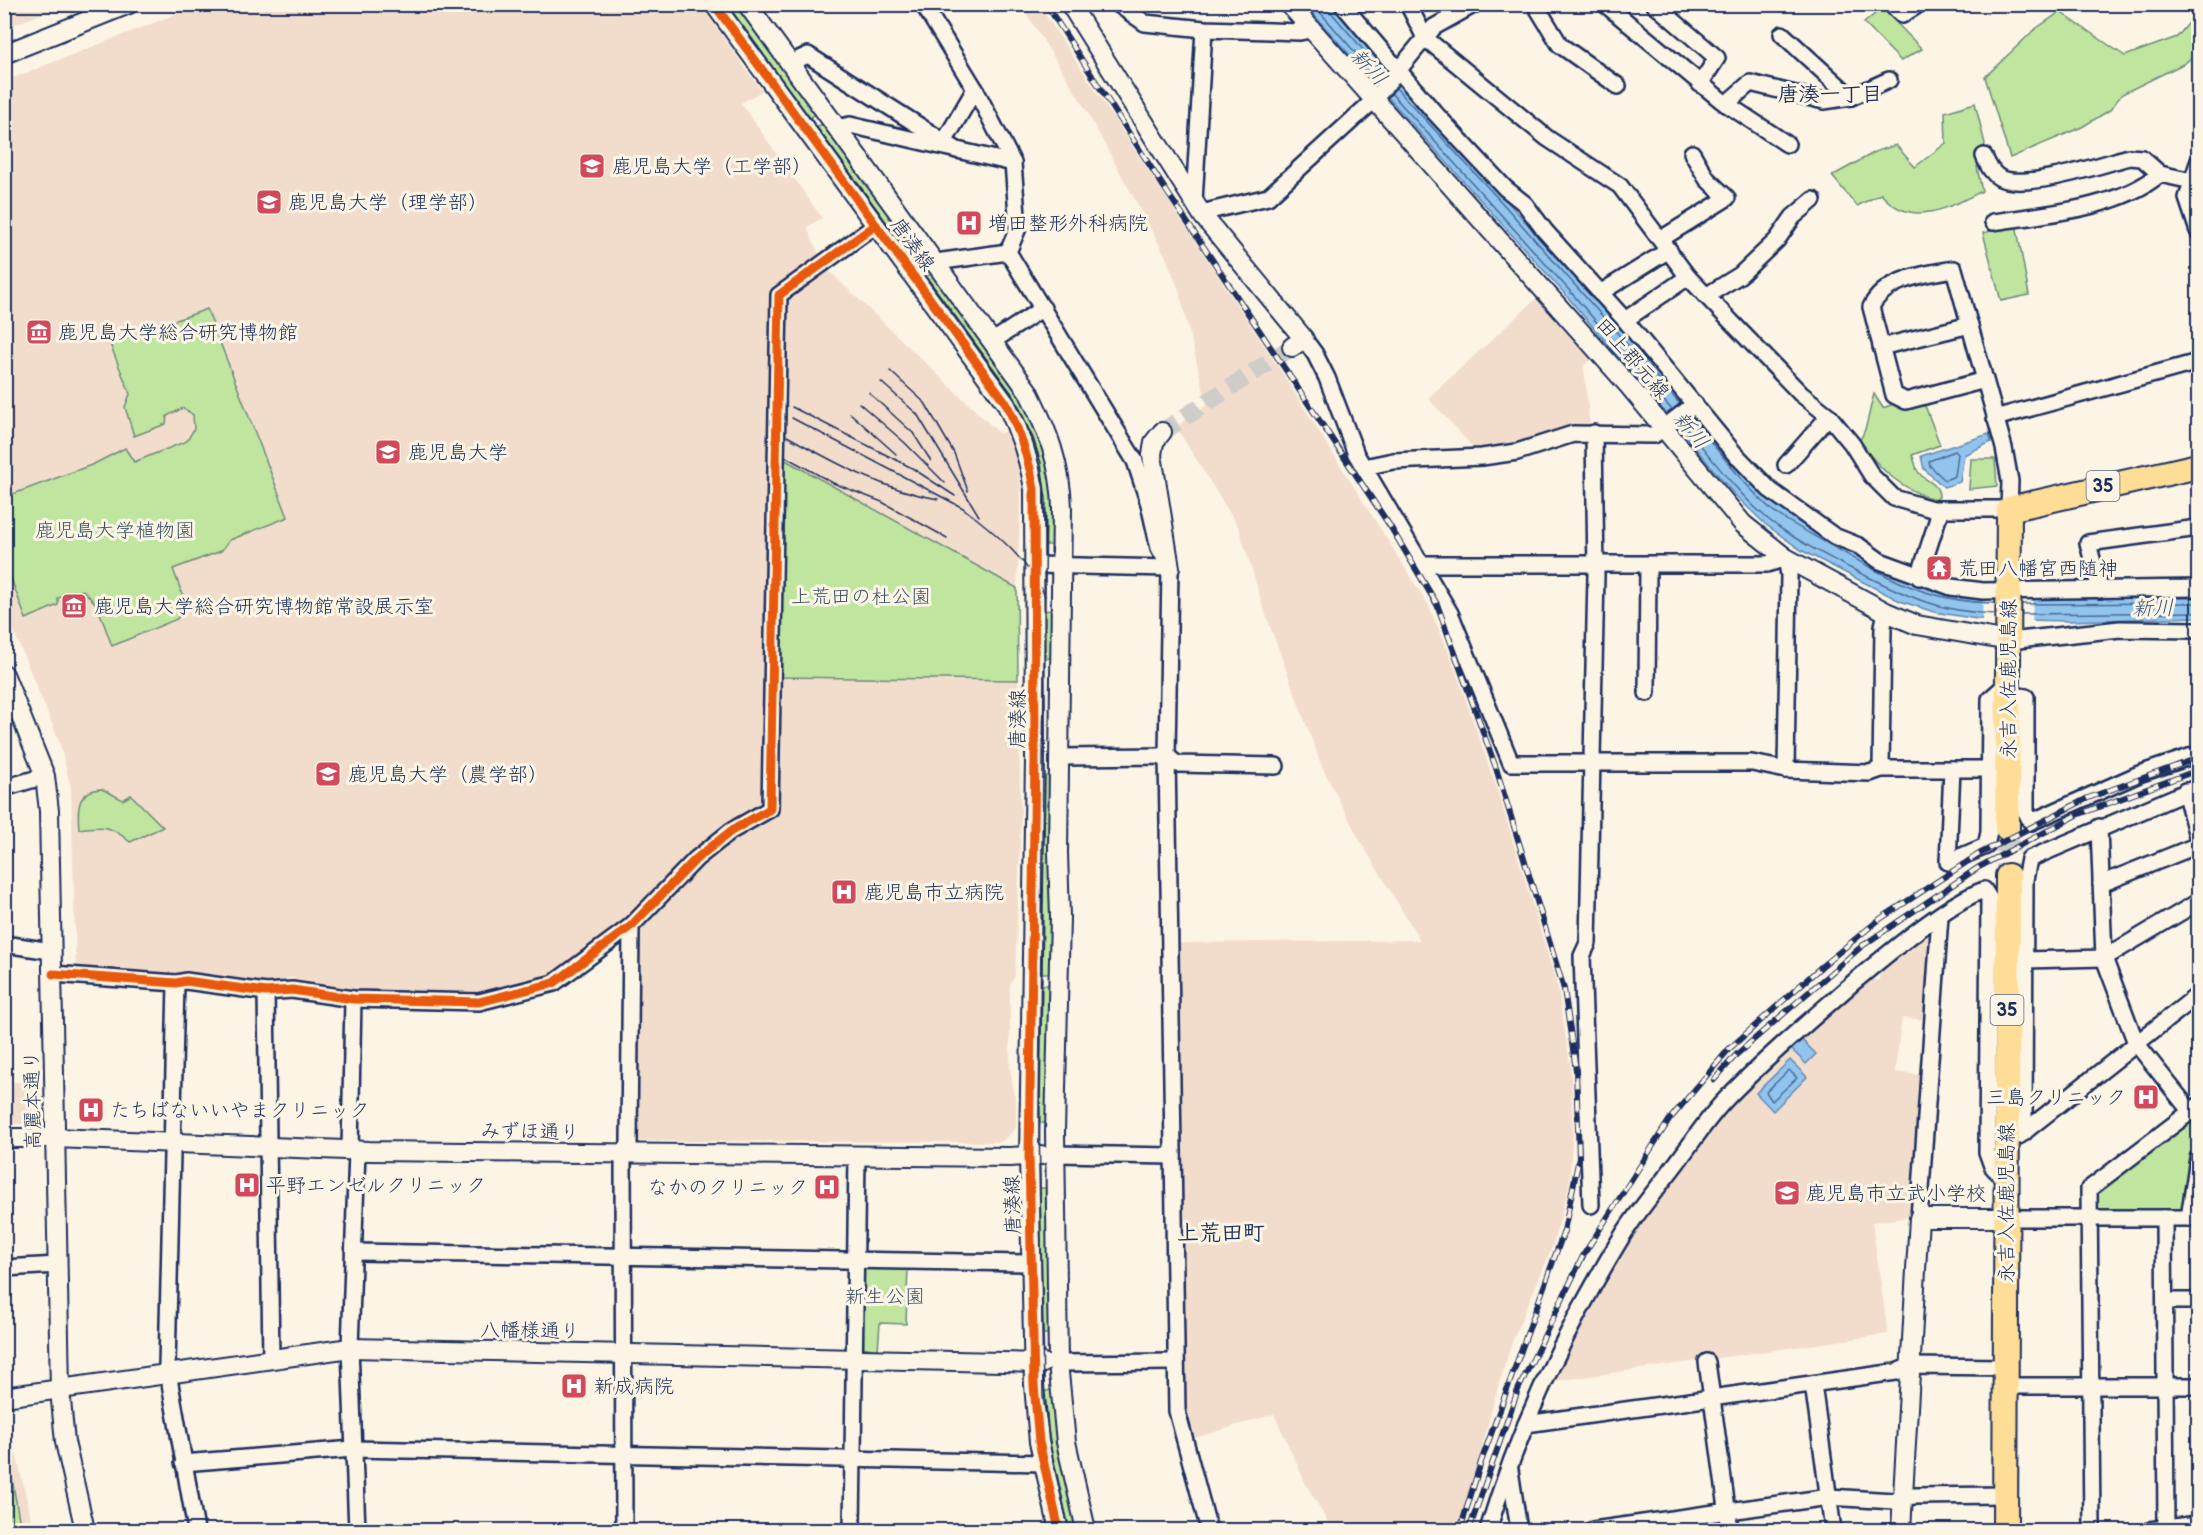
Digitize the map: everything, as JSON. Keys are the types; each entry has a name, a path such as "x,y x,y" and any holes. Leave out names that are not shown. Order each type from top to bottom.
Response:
{"main road":[{"name":"35","path":"2009,509 2199,466"},
{"name":"永吉入佐鹿児島線","path":"2007,828 2009,509"},
{"name":"永吉入佐鹿児島線","path":"2005,1530 2004,1377 2007,1183 2015,1139 2008,876"}],"street":[{"path":"4,54 129,4"},
{"name":"唐湊線","path":"714,4 1006,403 1023,438 1034,489 1035,565 1029,1156 1034,1398 1043,1463 1059,1530"},
{"name":"唐湊線","path":"747,4 1028,391 1056,454 1061,482 1062,564 1059,757 1060,917 1055,1154 1058,1363 1066,1442 1086,1530"},
{"path":"924,4 975,89 1013,163 1018,228 1008,252"},
{"path":"1070,4 1197,208 1298,343 1319,362 1364,467 1450,613 1511,763 1592,761 1752,763 1786,770 1870,773 1881,769 1989,769"},
{"path":"1118,4 1145,23 1204,29 1300,32 1310,30"},
{"name":"田上郡元線","path":"1289,4 1665,428 1743,524 1786,558 1886,612 1917,625 2009,641"},
{"path":"1342,4 1505,188 1526,204 1545,231 1625,320 1734,453 1790,506 1834,536 1919,577 1951,587 1983,591 2199,588"},
{"path":"1408,4 1425,38 1547,138 1620,186 1688,277 1801,394 1829,416 1852,444 1872,476 1893,498 1916,506 1941,509 2009,509 2009,473 1995,418 1970,324 1954,269 1922,275 1877,294 1871,307 1894,395 1906,401 1985,381"},
{"path":"1197,208 1268,197 1375,99 1434,27 1474,4"},
{"path":"1535,4 1560,45 1618,86"},
{"path":"1605,4 1700,84 1787,144"},
{"path":"1654,4 1717,58 1700,84"},
{"path":"1892,4 1902,15 1918,4"},
{"path":"1197,208 1204,29"},
{"path":"1782,34 1851,97"},
{"path":"790,63 808,55 950,146"},
{"path":"1726,104 1750,83 1824,100 1851,97 1888,80"},
{"path":"950,146 975,89"},
{"path":"837,128 850,125 950,146 1013,163"},
{"path":"1600,293 1727,198 1707,179 1692,153"},
{"path":"1984,156 1988,167 1998,177 2012,181 2048,178 2129,157 2142,158 2160,174 2192,181"},
{"path":"2198,226 2187,198 2199,163"},
{"path":"1993,222 2080,209 2105,202 2160,174"},
{"path":"1706,296 1740,275 1777,240 1793,218 1813,200"},
{"path":"52,974 176,983 186,981 266,992 292,990 353,999 480,1002 554,983 631,926 696,859 731,831 770,809 779,295 876,225"},
{"path":"936,262 1008,252"},
{"path":"1008,252 1135,461 1149,504 1159,548 1170,568"},
{"path":"1625,320 1688,277"},
{"path":"993,341 1043,308"},
{"path":"1881,347 1970,324"},
{"path":"1995,418 2199,362"},
{"path":"1364,467 1401,460 1482,457 1516,452 1564,437 1594,433 1654,435 1695,404"},
{"path":"1786,465 1829,416"},
{"path":"1162,432 1154,442 1152,455 1170,568 1167,756 1177,1411 1209,1530"},
{"path":"1591,1205 1582,956 1588,943 1596,575 1593,565 1594,433"},
{"path":"1919,577 1941,509"},
{"path":"2100,590 2088,543 2199,528"},
{"path":"1421,564 1767,564 1786,558 1789,575 1786,770"},
{"path":"1647,693 1648,564"},
{"path":"1035,565 1170,568"},
{"path":"1881,769 1883,626 1886,612"},
{"path":"2009,641 2120,629 2199,630"},
{"name":"高麗本通り","path":"4,674 45,776 49,811 60,1390 65,1442 85,1530"},
{"path":"1952,769 1948,862 1986,846 1989,832 1990,699 2009,688 2026,697 2026,812 2031,822 2139,774 2199,754"},
{"path":"1059,757 1167,756 1177,764 1276,766"},
{"path":"4,788 45,776"},
{"path":"2015,1139 2025,960 2025,880 2029,859 2192,789 2199,843 2101,884"},
{"path":"2092,1530 2089,1189 2196,1111 2136,1043 2104,958 2099,827"},
{"path":"1488,1530 1501,1487 1510,1470 1526,1424 1572,1324 1622,1237 1723,1102 1847,989 1940,916 1984,890 1989,898 1987,1152 1992,1167 2007,1183"},
{"path":"2025,960 2104,958 2199,902"},
{"path":"1900,1530 1940,916"},
{"path":"624,1530 623,1155 629,1143 631,926"},
{"path":"4,944 51,951"},
{"path":"176,983 170,1142 167,1375 196,1530"},
{"path":"266,992 271,1360"},
{"path":"2015,1139 2199,995"},
{"path":"353,999 355,1252 350,1348 357,1530"},
{"name":"みずほ通り","path":"4,1138 354,1150 623,1155 1029,1156 1055,1154"},
{"path":"1055,1154 1173,1156"},
{"path":"852,1530 857,1155"},
{"path":"1919,1218 2194,1218 2199,1158"},
{"path":"2164,1218 2166,1529"},
{"path":"355,1252 1032,1263"},
{"path":"4,1268 58,1265"},
{"path":"2165,1301 2199,1301"},
{"name":"八幡様通り","path":"4,1396 350,1348 1058,1363"},
{"path":"1058,1363 1176,1362"},
{"path":"1707,1362 1730,1530"},
{"path":"1526,1424 1713,1399 1896,1371 1911,1366 2092,1386 2199,1386"},
{"path":"1813,1383 1833,1530"},
{"path":"183,1463 353,1449 1043,1463"},
{"path":"1510,1470 1519,1530"},
{"path":"1593,1530 1627,1528 1829,1497 1902,1499 2006,1495"},
{"path":"2150,1530 2199,1524"}],"shaded area":[{"path":"5,4 65,4 65,5 5,28"},
{"name":"鹿児島大学","path":"199,5 700,5 762,91 741,103 822,218 807,227 821,259 774,295 765,804 725,827 692,852 629,918 547,977 476,996 356,992 290,978 267,985 76,970 71,788 59,741 5,610 5,81"},
{"path":"1021,5 1039,5 1281,371 1429,606 1452,660 1499,795 1558,988 1571,1070 1573,1131 1569,1186 1552,1248 1512,1342 1495,1397 1461,1530 1332,1530 1305,1482 1274,1414 1192,1439 1186,1414 1179,943 1420,940 1359,839 1322,767 1264,610 1239,528 1176,427 1207,405 1179,290 1165,255 1081,101"},
{"path":"824,266 999,433 1007,431 1016,458 1021,489 1017,588 780,457 782,297"},
{"path":"1537,298 1591,359 1584,366 1590,429 1479,454 1428,398"},
{"name":"鹿児島市立病院","path":"777,677 1018,680 1021,818 1015,976 1010,985 1010,1068 1016,1104 1016,1128 1001,1142 637,1141 634,1139 637,925 702,860 734,836 777,810"},
{"name":"鹿児島市立武小学校","path":"1927,930 1933,933 1927,1020 1902,1018 1895,1072 1922,1075 1912,1217 1872,1222 1888,1334 1548,1382 1626,1238 1730,1104 1861,980 1879,980 1880,965"},
{"path":"5,1082 32,1082 33,1113 22,1124 5,1124"},
{"path":"4,1411 6,1411 34,1530 5,1530"}],"green space":[{"path":"722,5 738,5 817,113 807,120"},
{"path":"1882,8 1922,49 1901,61 1864,23"},
{"path":"2060,12 2125,56 2177,37 2198,12 2198,52 2185,63 2122,94 2110,110 2082,127 2010,158 1985,77 2034,30"},
{"path":"1975,103 1985,144 1977,167 1982,191 1943,209 1917,213 1905,211 1893,205 1881,194 1857,206 1832,176 1877,151 1896,145 1915,167 1946,143 1945,112"},
{"path":"824,122 922,255 911,262 814,130"},
{"path":"2016,224 2029,295 2001,301 1983,233"},
{"path":"933,272 1022,394 1052,463 1055,545 1042,545 1039,477 1029,437 923,280"},
{"name":"鹿児島大学植物園","path":"207,309 288,517 230,540 221,551 173,569 186,604 177,619 112,646 97,605 83,590 58,598 58,605 26,619 5,562 5,497 94,464 125,448 134,462 187,441 194,429 193,415 183,408 167,416 166,424 134,436 125,407 130,394 110,344"},
{"path":"1874,394 1883,408 1896,403 1905,408 1924,403 1940,445 1912,455 1917,470 1936,488 1939,497 1935,500 1901,484 1883,470 1859,441 1866,425"},
{"name":"上荒田の杜公園","path":"780,457 1017,588 1018,680 777,677"},
{"path":"1971,459 1995,459 1997,486 1969,489"},
{"path":"1053,610 1054,658 1041,658 1040,611"},
{"path":"1040,776 1053,776 1051,973 1038,973"},
{"path":"102,789 123,800 131,795 163,827 130,842 106,828 79,829 80,802 88,793"},
{"path":"1036,985 1049,985 1048,1123 1036,1123"},
{"path":"2189,1119 2198,1121 2184,1210 2096,1212 2098,1190"},
{"path":"1037,1188 1050,1188 1051,1334 1038,1334"},
{"name":"新生公園","path":"866,1264 908,1266 906,1324 880,1323 878,1350 862,1347 863,1268"},
{"path":"1052,1390 1078,1530 1065,1530 1046,1442 1039,1392"},
{"path":"5,1439 21,1530 5,1530"}],"water":[{"name":"新川","path":"1305,5 1332,5 1404,88 1645,353 1732,458 1780,508 1881,567 1918,584 1952,595 2033,598 2198,598 2198,617 2069,621 1977,619 1934,612 1900,601 1801,550 1765,524 1734,494 1565,294"},
{"path":"1989,434 1991,442 1964,455 1960,482 1944,487 1924,469 1921,456"},
{"path":"1800,1038 1816,1054 1806,1064 1790,1048"},
{"path":"1790,1060 1807,1077 1773,1111 1756,1093"}],"pier":[{"path":"1983,596 2033,597 2032,623 1982,622"}],"tunnel":[{"path":"1162,432 1292,347"},
{"path":"2007,828 2008,876"}],"tram line":[{"path":"726,4 1014,399 1033,438 1041,463 1046,499 1039,1114 1043,1397 1053,1462 1069,1530"},
{"path":"890,371 925,403 954,453 968,491"},
{"path":"881,382 917,414 979,516"},
{"path":"869,393 913,433 931,461"},
{"path":"859,403 904,442 945,483"},
{"path":"792,407 912,468 955,496"},
{"path":"850,413 896,454"},
{"path":"792,418 963,508 1010,548 1030,570 1045,596"},
{"path":"787,436 879,482 938,499"},
{"path":"786,457 833,483 882,502 947,538"}],"railway":[{"path":"1046,4 1165,189 1390,526 1437,604 1496,768 1564,989 1576,1070 1579,1158 1564,1231 1481,1462 1460,1530"},
{"path":"1469,1530 1518,1390 1584,1254 1670,1119 1729,1049 1822,966 1880,919 1979,854 2088,798 2198,758"},
{"path":"1714,1080 1736,1055 1862,946 1979,867 2077,815 2198,770"}],"cycle path":[{"path":"714,4 1006,403 1020,435 1034,489 1035,758 1029,1156 1034,1385 1039,1442 1059,1530"},
{"path":"53,974 176,983 186,981 266,992 292,990 353,999 479,1002 554,983 631,926 696,859 731,831 770,809 779,295 876,225"}],"place":[{"name":"鹿児島大学（工学部）","path":"592,166"},
{"name":"鹿児島大学（理学部）","path":"269,202"},
{"name":"増田整形外科病院","path":"969,223"},
{"name":"鹿児島大学総合研究博物館","path":"39,332"},
{"name":"鹿児島大学","path":"388,452"},
{"name":"荒田八幡宮西随神","path":"1939,568"},
{"name":"鹿児島大学総合研究博物館常設展示室","path":"74,606"},
{"name":"鹿児島大学（農学部）","path":"328,774"},
{"name":"鹿児島市立病院","path":"844,892"},
{"name":"三島クリニック","path":"2146,1097"},
{"name":"たちばないいやまクリニック","path":"91,1110"},
{"name":"平野エンゼルクリニック","path":"247,1185"},
{"name":"なかのクリニック","path":"827,1187"},
{"name":"鹿児島市立武小学校","path":"1787,1193"},
{"name":"新成病院","path":"574,1386"}],"district":[{"name":"唐湊一丁目","path":"1830,94"},
{"name":"上荒田町","path":"1221,1232"}]}
